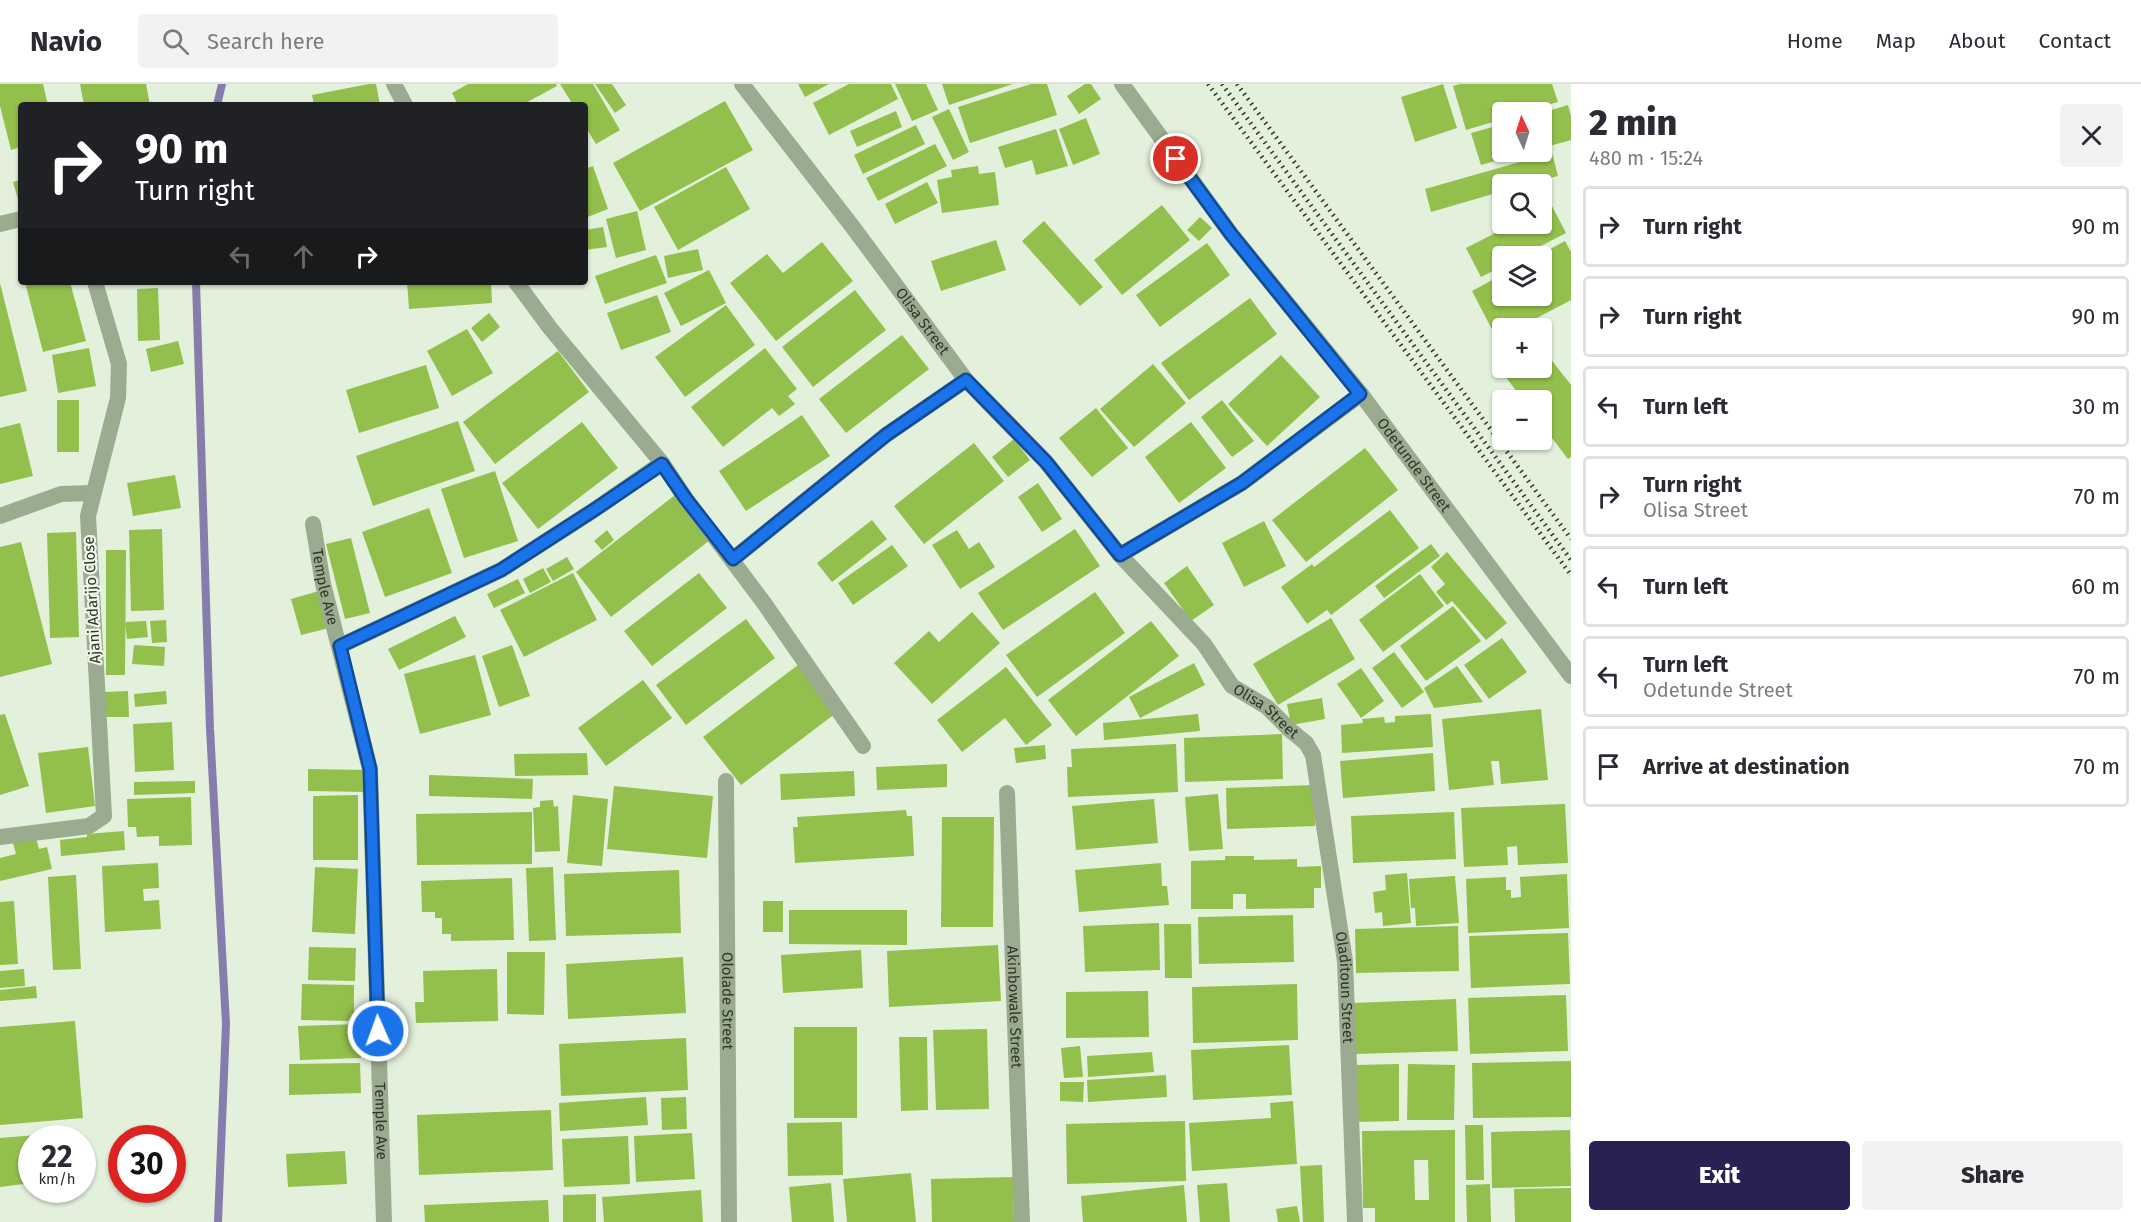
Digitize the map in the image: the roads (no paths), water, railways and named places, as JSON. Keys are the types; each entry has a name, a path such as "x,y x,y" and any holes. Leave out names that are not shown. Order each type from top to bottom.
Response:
{"street":[{"path":"394,84 403,102"},
{"name":"Olisa Street","path":"742,84 852,226 966,380 1046,462 1120,555 1204,644 1232,686 1268,707 1306,743 1313,755"},
{"name":"Odetunde Street","path":"1122,84 1231,234 1360,394 1571,676"},
{"path":"0,224 18,220"},
{"name":"Ajani Adarijo Close","path":"0,837 89,826 104,816 88,516 118,398 120,364 96,285"},
{"path":"518,285 550,328 662,464 733,559 863,746"},
{"path":"733,559 886,435 966,380"},
{"path":"1120,555 1242,483 1360,394"},
{"path":"340,646 501,570 662,464"},
{"path":"0,516 61,494 93,493"},
{"name":"Temple Ave","path":"313,524 323,584 370,769 384,1222"},
{"name":"Oladitoun Street","path":"1313,755 1345,961 1355,1222"},
{"name":"Ololade Street","path":"726,782 729,1222"},
{"name":"Akinbowale Street","path":"1007,793 1022,1222"}],"waterway":[{"path":"218,102 222,84"},
{"path":"196,285 210,729 226,1024 218,1222"}],"railway":[{"path":"1208,84 1571,575"},
{"path":"1222,84 1571,560"},
{"path":"1237,84 1571,539"}]}
